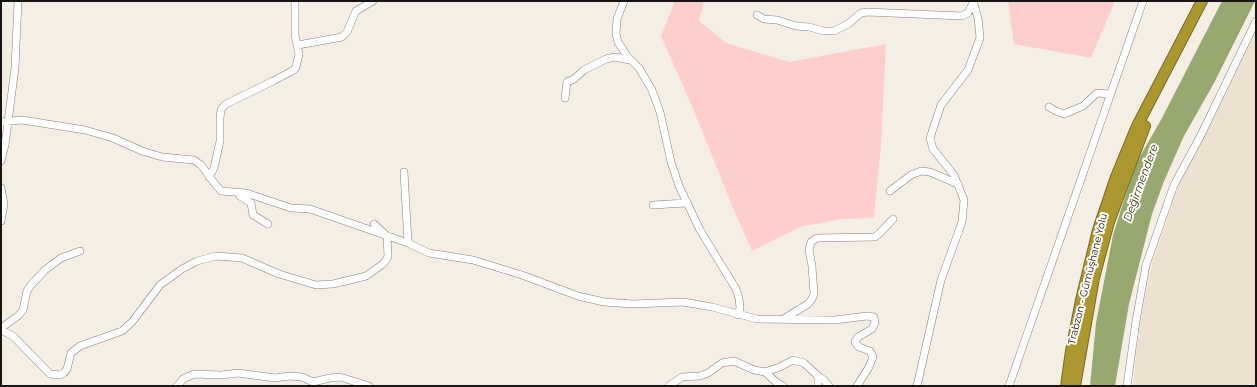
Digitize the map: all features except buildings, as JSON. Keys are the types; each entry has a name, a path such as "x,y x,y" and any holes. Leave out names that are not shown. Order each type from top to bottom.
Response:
{"highway":[{"name":"Trabzon - Gümüşhane Yolu","path":"1066,386 1081,300 1098,230 1116,177 1137,126 1202,1"},
{"name":"Trabzon - Gümüşhane Yolu","path":"1075,386 1094,278 1109,222 1142,132 1209,1"}],"street":[{"path":"1,161 4,122 15,68 18,1"},
{"path":"209,177 214,168 220,141 220,114 223,107 294,70 298,64 298,45 295,35 295,1"},
{"path":"298,45 342,37 347,32 356,11 373,1"},
{"path":"624,1 617,19 617,38 622,49 634,61 648,83 660,112 671,162 686,203 705,239 736,289 740,308 738,315"},
{"path":"1009,386 1143,1"},
{"path":"757,15 764,19 777,20 796,26 809,27 824,31 834,31 841,28 861,13 962,16 968,13 973,2"},
{"path":"917,386 941,280 962,222 964,200 954,175 933,149 930,138 941,105 968,70 980,38 978,18 973,2"},
{"path":"1127,386 1136,320 1146,265 1174,185 1201,135 1256,21"},
{"path":"564,98 567,82 574,79 584,70 615,56 634,61"},
{"path":"1049,107 1064,114 1083,106 1097,93 1110,94"},
{"path":"4,122 26,120 85,130 113,138 142,151 162,157 194,160 201,165 209,177 222,191 246,194 291,208 310,209 408,243 429,253 473,260 522,275 578,296 604,302 633,304 683,302 712,307 757,319 835,320 867,316 874,317 875,323 872,329 858,337 855,342 859,348 870,351 873,357 869,367 857,386"},
{"path":"890,191 911,175 921,171 930,172 958,184"},
{"path":"404,172 408,243"},
{"path":"1,188 4,204 1,221"},
{"path":"238,193 251,203 253,215 268,224"},
{"path":"653,205 686,203"},
{"path":"783,319 812,300 814,294 809,250 811,242 814,239 875,237 893,219"},
{"path":"80,251 61,258 45,270 30,285 27,291 23,310 18,316 1,329 13,336 50,374 60,375 64,373 67,369 71,353 80,346 122,330 132,322 160,285 182,269 197,261 216,256 242,258 279,274 316,285 333,284 366,276 383,264 388,257 387,236 374,224"},
{"path":"669,386 682,377 700,376 708,373 722,363 734,361 754,370 765,372 780,367 793,360 804,363 829,386"},
{"path":"765,372 783,386"},
{"path":"177,386 183,379 194,374 221,375 238,373 275,378 290,376 313,382 340,377 369,386"},
{"path":"818,376 818,386"}],"shaded area":[{"path":"675,1 704,1 699,21 726,43 789,62 886,44 881,145 874,218 841,219 800,227 752,251 661,36"},
{"path":"1008,1 1115,1 1091,58 1014,44"},
{"path":"1256,32 1256,386 1133,386 1140,322 1151,267 1180,181 1222,102"}],"water":[{"name":"Değirmendere","path":"1222,1 1255,1 1214,83 1184,136 1164,181 1152,214 1129,304 1115,386 1090,386 1096,323 1113,235 1125,197 1138,160 1162,118"}]}
